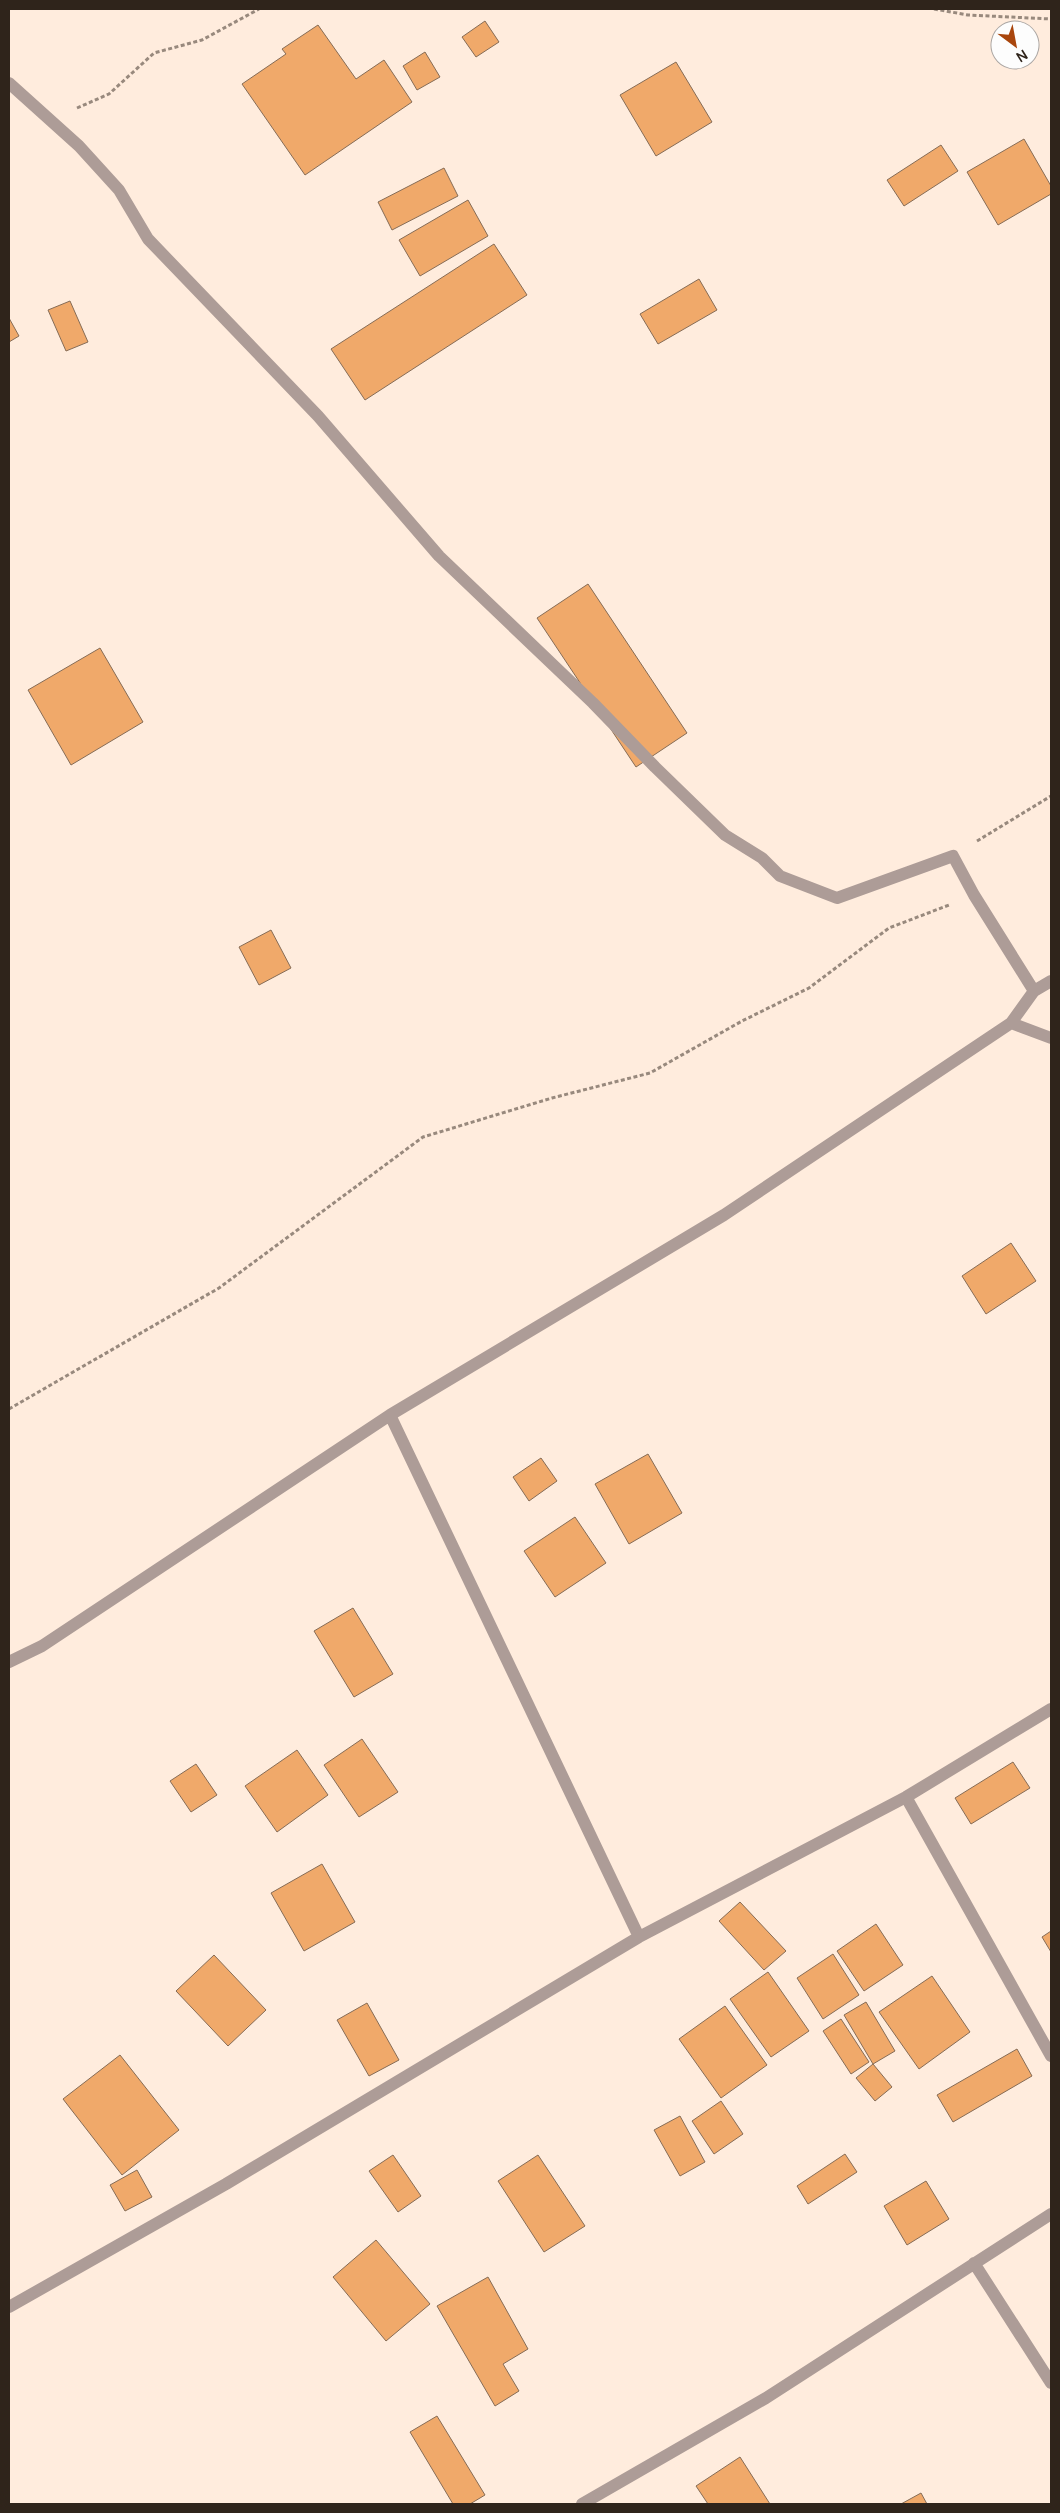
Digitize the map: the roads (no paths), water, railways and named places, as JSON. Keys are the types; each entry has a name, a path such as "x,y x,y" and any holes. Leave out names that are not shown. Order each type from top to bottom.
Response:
{"street":[{"path":"9,83 52,120 119,190 148,238 161,253 312,409 439,556 593,703 725,835 762,858 780,876 837,898 953,856 974,896 1034,990"},
{"path":"9,1662 42,1646 390,1415 724,1214 1011,1023 1034,990 1051,981"},
{"path":"1011,1023 1051,1038"},
{"path":"390,1415 639,1937"},
{"path":"9,2307 226,2184 639,1937 906,1797 1051,1709"},
{"path":"906,1797 1051,2056"},
{"path":"582,2504 766,2398 1051,2214"},
{"path":"974,2263 1051,2383"}]}
